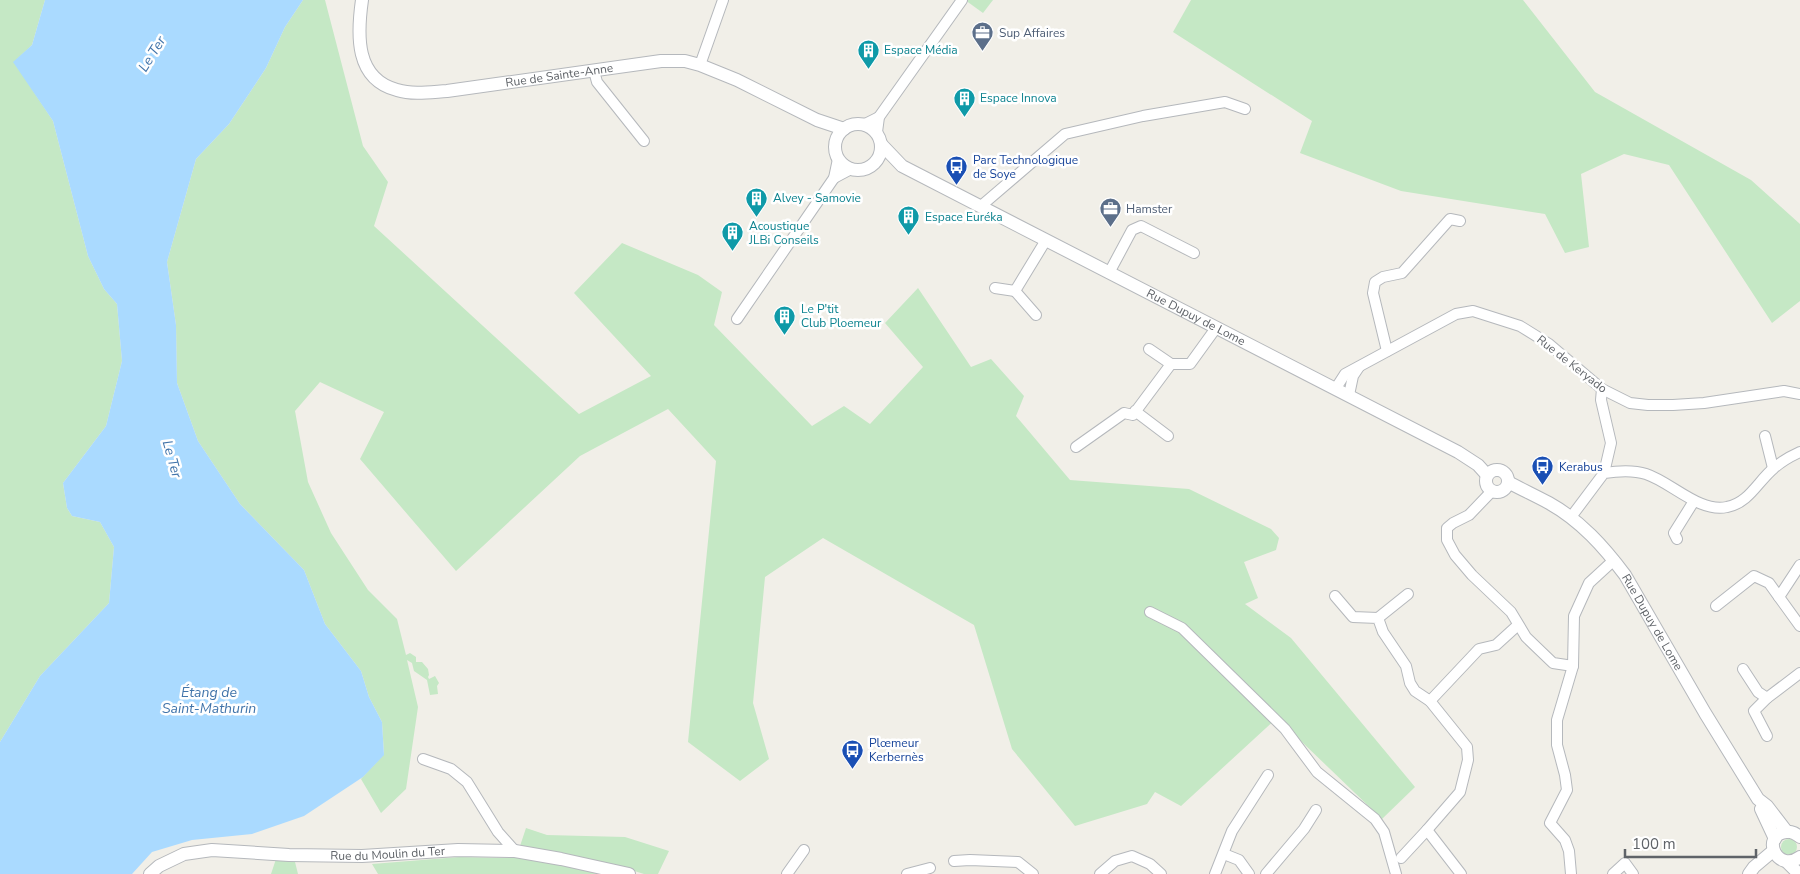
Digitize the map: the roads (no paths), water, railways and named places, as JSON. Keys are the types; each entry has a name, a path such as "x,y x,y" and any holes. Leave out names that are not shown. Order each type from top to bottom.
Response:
{"street":[{"name":"Rue de Sainte-Anne","path":"362,0 359,21 359,39 362,56 369,73 378,82 397,90 419,93 447,91 661,61 685,61 737,80 817,120 844,129"},
{"path":"700,65 723,0"},
{"path":"863,125 879,116 962,0"},
{"path":"594,71 597,82 644,141"},
{"path":"980,206 1065,134 1143,116 1225,102 1245,109"},
{"path":"838,159 851,169 864,169 875,164 880,154 879,116"},
{"name":"Rue de Sainte-Anne","path":"817,120 835,142"},
{"path":"737,319 834,178 838,159 835,142 839,134 844,129 857,124 863,125 879,138"},
{"name":"Rue Dupuy de Lome","path":"879,138 902,166"},
{"name":"Rue Dupuy de Lome","path":"875,164 902,166 1458,452 1478,465 1487,475 1493,470 1500,470 1506,474 1508,482 1571,517 1595,538 1625,575 1705,713 1758,799 1761,811 1783,854 1799,874"},
{"path":"834,178 851,169"},
{"path":"1387,351 1373,293 1375,282 1383,276 1402,273 1450,219 1460,221"},
{"path":"1109,273 1132,230 1140,226 1194,253"},
{"path":"1015,291 1046,240"},
{"path":"995,288 1015,291 1036,315"},
{"name":"Rue de Keryado","path":"1336,388 1345,374 1456,314 1473,311 1520,326 1549,344 1602,389 1630,402 1648,405 1704,403 1784,391 1800,394"},
{"path":"1149,349 1172,364 1190,364 1216,328"},
{"path":"1076,447 1124,413 1133,414 1172,364"},
{"path":"1349,395 1353,376 1360,366"},
{"path":"1571,517 1604,473 1611,442 1601,400 1602,389"},
{"path":"1135,411 1168,436"},
{"path":"1765,436 1773,468"},
{"path":"1604,473 1616,471 1646,474 1694,501 1725,508 1737,504 1746,498 1773,468 1800,452"},
{"path":"1487,475 1486,486 1492,491"},
{"path":"1508,482 1502,490 1492,491 1469,515 1447,528 1447,540 1455,555 1472,575 1511,612 1526,637 1553,662 1572,666"},
{"path":"1678,538 1674,532 1694,501"},
{"path":"1572,874 1569,851 1565,840 1550,823 1567,790 1566,776 1557,745 1557,720 1572,666 1574,616 1589,583 1614,560"},
{"path":"1779,597 1800,566"},
{"path":"1716,606 1754,576 1769,583 1800,626"},
{"path":"1335,596 1353,617 1378,618 1408,594"},
{"path":"1150,612 1182,628 1285,729 1317,772 1375,818 1384,832 1396,874"},
{"path":"1378,618 1383,632 1406,666 1410,683 1415,691 1430,701 1467,747 1468,760 1460,792 1400,858"},
{"path":"1430,701 1479,649 1496,645 1518,625"},
{"path":"1744,669 1758,692 1767,698"},
{"path":"1767,736 1754,711 1767,698 1800,673"},
{"path":"422,759 451,769 467,782 498,832 515,851"},
{"path":"1215,874 1232,831 1268,775"},
{"name":"Rue Dupuy de Lome","path":"1758,799 1797,833"},
{"path":"1266,874 1304,829 1316,810"},
{"path":"1427,830 1461,874"},
{"path":"1783,854 1782,833 1797,833"},
{"name":"Rue du Moulin du Ter","path":"150,874 159,866 184,854 212,850 289,855 362,856 458,850 515,851 629,874"},
{"path":"787,874 804,850"},
{"path":"1224,854 1239,860 1249,874"},
{"path":"1749,874 1767,854 1783,854"},
{"path":"1754,874 1783,854"},
{"path":"1100,874 1114,861 1132,856 1150,864 1161,874"},
{"path":"954,861 1018,862 1033,874"},
{"path":"1613,874 1625,863 1633,874"},
{"path":"907,874 930,868"}],"water":[{"name":"Étang de Saint-Mathurin","path":"45,0 303,0 285,27 266,68 229,124 196,159 167,262 176,325 177,383 198,441 240,504 304,570 325,624 361,671 369,697 382,722 384,755 363,777 304,816 252,834 192,840 152,852 132,874 0,874 0,742 40,676 109,603 114,547 100,522 72,516 67,508 63,483 106,426 122,361 117,304 104,289 88,256 53,121 13,62 32,45"}],"place":[{"name":"Sup Affaires","path":"983,52"},
{"name":"Espace Média","path":"868,69"},
{"name":"Espace Innova","path":"964,117"},
{"name":"Parc Technologique de Soye","path":"957,186"},
{"name":"Alvey - Samovie","path":"757,217"},
{"name":"Hamster","path":"1110,228"},
{"name":"Espace Euréka","path":"909,236"},
{"name":"Acoustique JLBi Conseils","path":"733,252"},
{"name":"Le P'tit Club Ploemeur","path":"785,335"},
{"name":"Kerabus","path":"1543,486"},
{"name":"Plœmeur Kerbernès","path":"853,769"}],"water label":[{"name":"Le Ter","path":"152,54"},
{"name":"Le Ter","path":"172,459"}]}
